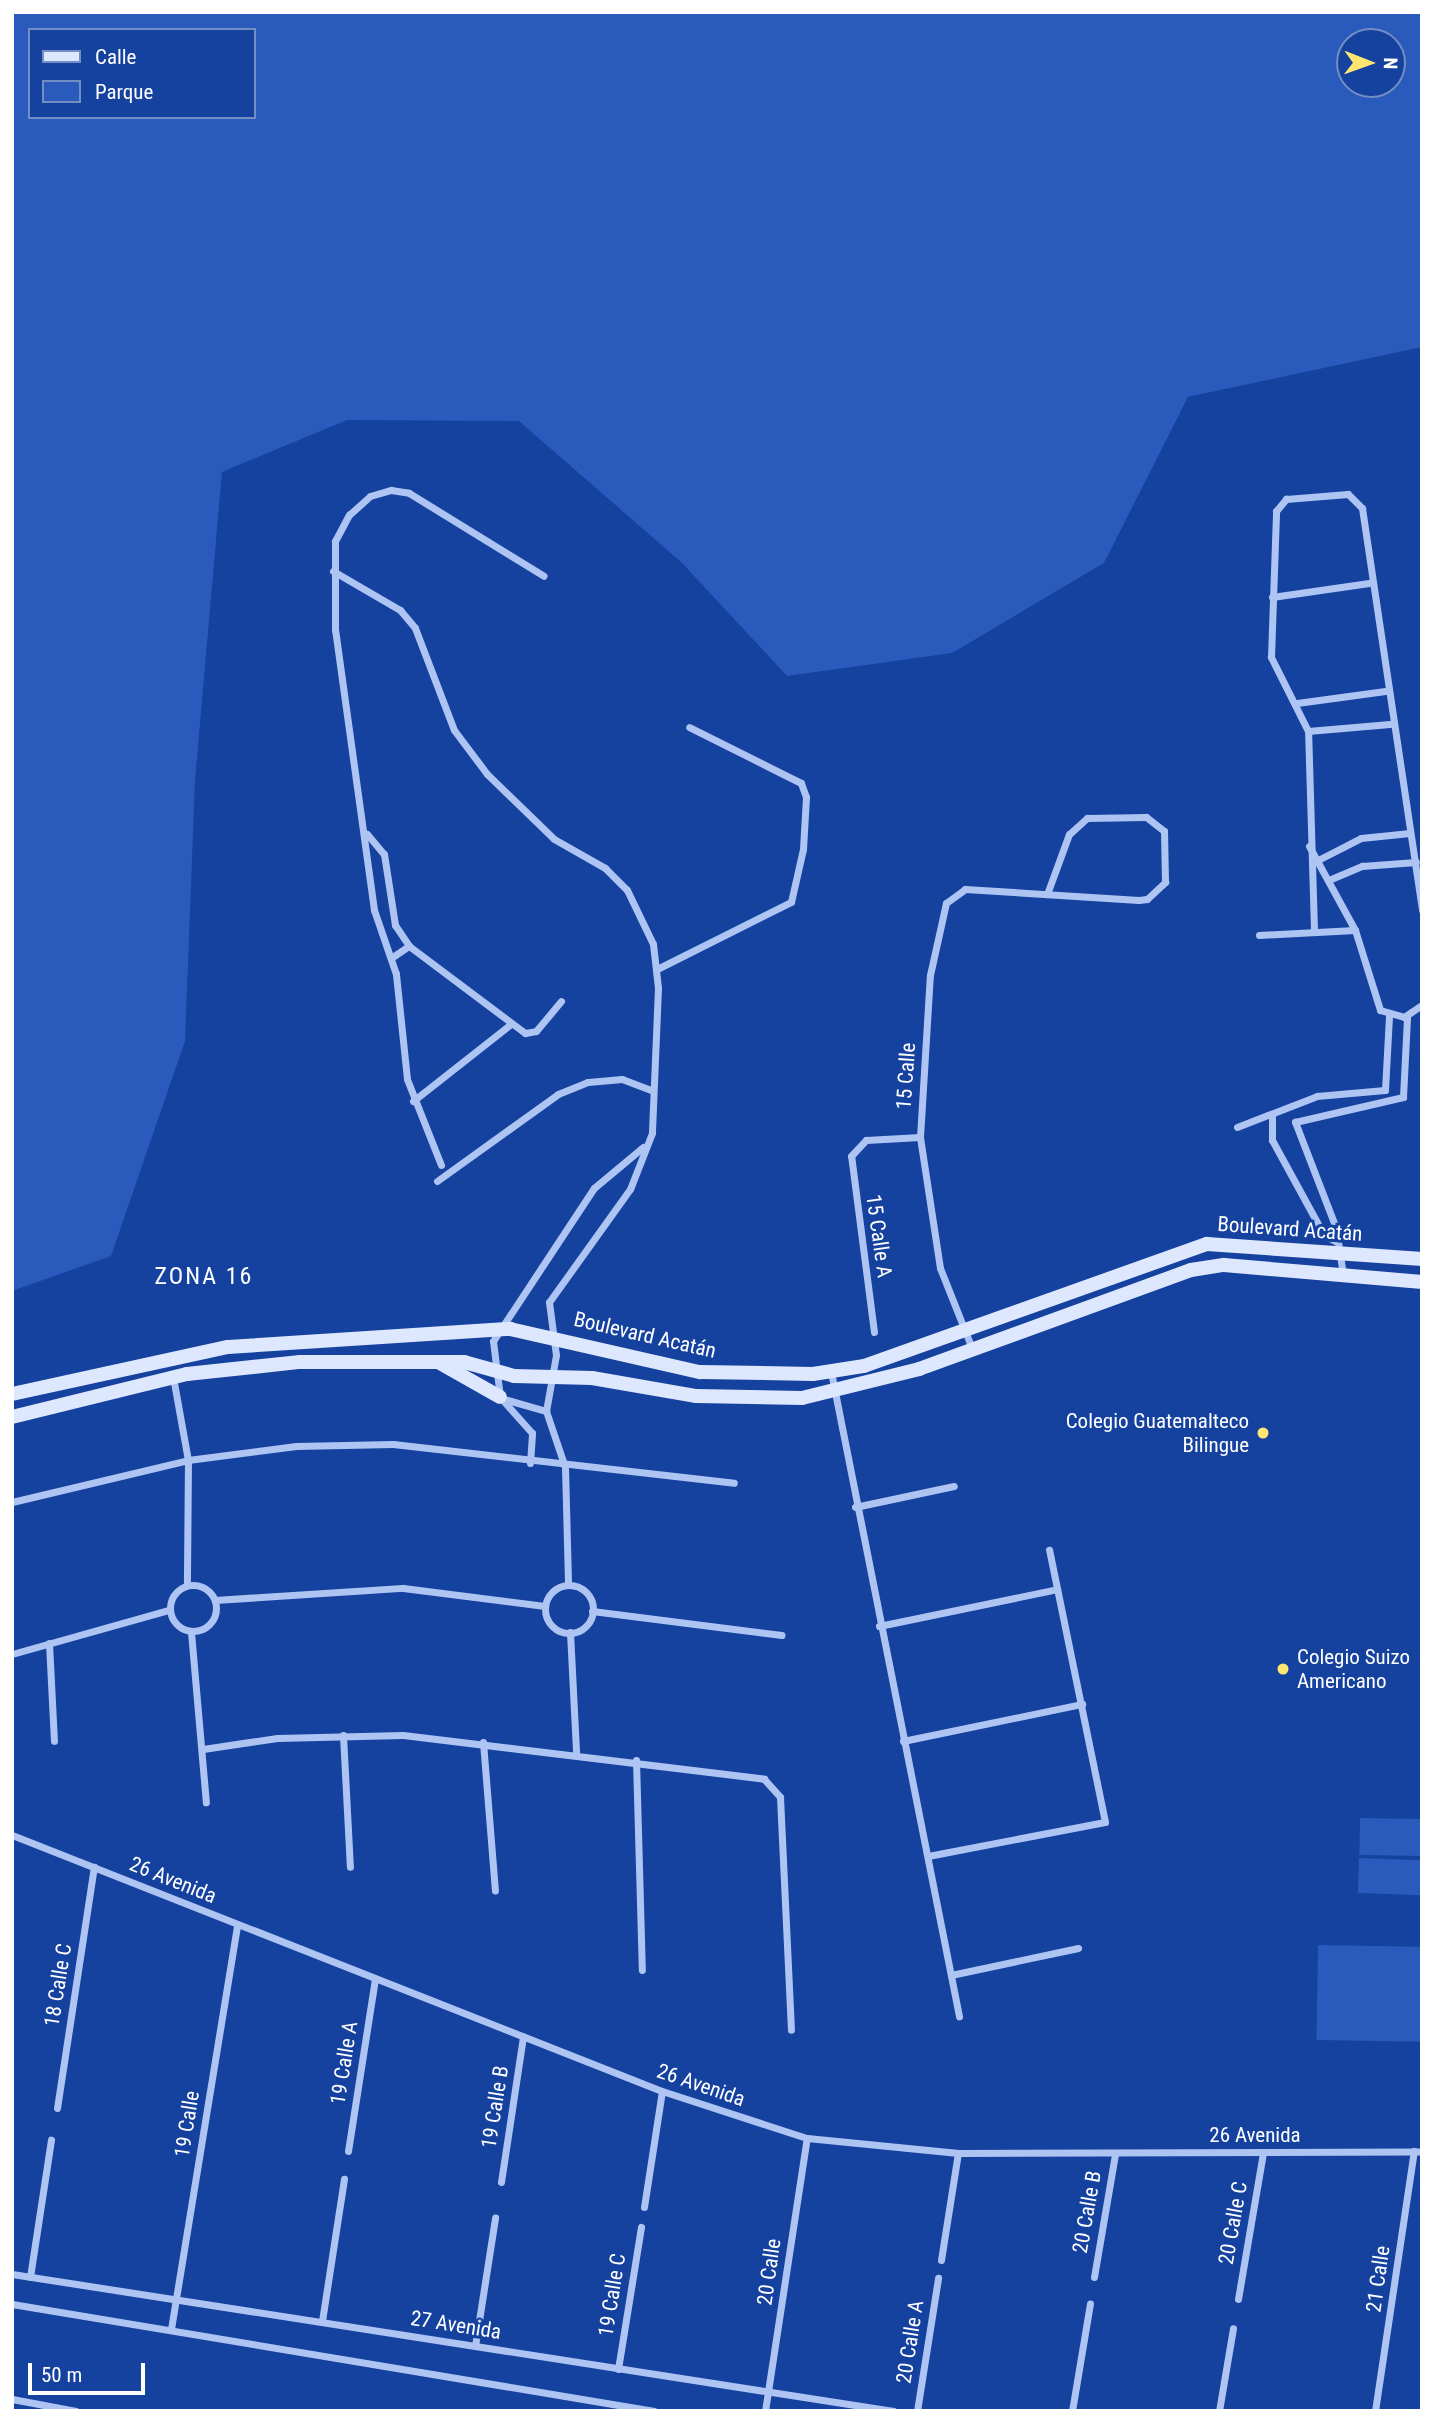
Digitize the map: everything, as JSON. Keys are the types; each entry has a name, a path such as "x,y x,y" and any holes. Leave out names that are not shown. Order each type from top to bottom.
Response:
{"main road":[{"name":"Boulevard Acatán","path":"12,1394 228,1347 498,1332 552,1335 700,1372 831,1371 963,1331 1187,1248 1239,1242 1338,1248 1422,1259"},
{"name":"Boulevard Acatán","path":"12,1417 172,1377 300,1362 438,1362 551,1378 771,1401 834,1391 973,1351 1191,1269 1224,1265 1422,1282"},
{"path":"438,1362 500,1397"}],"street":[{"path":"441,1166 413,1101 391,958 374,909 367,833 335,630 335,541 349,515 370,496 391,490 409,494 544,576"},
{"path":"1314,930 1309,845 1308,731 1297,703 1272,664 1276,511 1286,499 1348,494 1357,499 1390,724 1416,862 1422,911"},
{"path":"333,572 400,610 415,628 454,730 515,805 627,890 649,927 657,969 653,1091 657,1109 630,1189 549,1302 552,1335 551,1378 546,1411 565,1466 568,1585"},
{"path":"1272,597 1369,583"},
{"path":"1297,703 1385,691"},
{"path":"1308,731 1390,724"},
{"path":"657,969 791,902 803,849 806,797 801,783 688,727"},
{"name":"15 Calle","path":"973,1351 940,1268 920,1137 930,975 946,903 965,888 1047,894 1139,900 1154,895 1165,882 1164,831 1146,817 1087,818 1069,834 1047,894"},
{"path":"367,833 384,854 395,925 409,946 511,1024 530,1035 561,1001"},
{"path":"1318,860 1361,838 1410,833"},
{"path":"1309,845 1331,879 1355,930 1376,1004 1389,1016 1407,1017 1422,1005"},
{"path":"1331,879 1362,866 1416,862"},
{"path":"1259,935 1314,930 1355,930"},
{"path":"391,958 409,946"},
{"path":"1237,1126 1272,1117 1305,1100 1385,1090 1389,1016"},
{"path":"1343,1275 1336,1228 1294,1132 1300,1117 1396,1101 1406,1092 1407,1017"},
{"path":"413,1101 511,1024"},
{"path":"437,1181 558,1094 588,1082 622,1079 653,1091"},
{"path":"1305,1100 1312,1113"},
{"path":"1272,1117 1272,1140 1324,1235 1338,1248"},
{"name":"15 Calle A","path":"874,1332 851,1161 857,1146 920,1137"},
{"path":"530,1463 527,1423 500,1397 492,1369 498,1332 594,1188 644,1147"},
{"path":"831,1371 855,1507 959,2016"},
{"path":"172,1377 188,1460 187,1585"},
{"path":"500,1397 546,1411"},
{"path":"12,1502 188,1460 296,1446 393,1444 530,1463 734,1483"},
{"path":"855,1507 954,1486"},
{"path":"928,1856 1105,1822 1049,1550"},
{"path":"187,1585 207,1589 215,1600 212,1623 191,1632 178,1627 169,1610 176,1592 187,1585"},
{"path":"568,1585 589,1596 592,1611 587,1623 570,1632 549,1622 545,1606 555,1589 568,1585"},
{"path":"215,1600 402,1588 545,1606"},
{"path":"879,1626 1056,1589"},
{"path":"12,1654 169,1610"},
{"path":"592,1611 781,1635"},
{"path":"191,1632 206,1802"},
{"path":"570,1632 576,1752"},
{"path":"49,1643 54,1741"},
{"path":"903,1741 1082,1703"},
{"path":"203,1749 343,1735 483,1742 758,1777 777,1790 791,2030"},
{"path":"343,1735 350,1867"},
{"path":"483,1742 495,1891"},
{"path":"636,1760 642,1969"},
{"name":"26 Avenida","path":"12,1835 662,2091 807,2138 958,2153 1418,2151"},
{"name":"18 Calle C","path":"57,2108 94,1867"},
{"name":"19 Calle","path":"171,2329 237,1925"},
{"path":"951,1975 1078,1948"},
{"name":"19 Calle A","path":"348,2151 375,1979"},
{"name":"19 Calle B","path":"501,2182 523,2037"},
{"path":"644,2207 662,2091"},
{"name":"20 Calle","path":"765,2411 807,2138"},
{"path":"30,2277 51,2140"},
{"name":"21 Calle","path":"1375,2411 1418,2151"},
{"name":"20 Calle C","path":"1238,2299 1263,2152"},
{"path":"941,2260 958,2153"},
{"name":"20 Calle B","path":"1094,2277 1115,2154"},
{"path":"322,2321 344,2179"},
{"path":"475,2346 495,2218"},
{"name":"19 Calle C","path":"618,2369 640,2227"},
{"name":"27 Avenida","path":"12,2274 893,2411"},
{"name":"20 Calle A","path":"917,2411 938,2278"},
{"path":"1072,2411 1090,2303"},
{"path":"12,2304 654,2411"},
{"path":"1219,2411 1233,2328"},
{"path":"12,2399 76,2411"}],"green space":[{"path":"12,12 1422,12 1422,347 1188,397 1104,563 952,653 787,676 682,563 519,421 347,420 222,472 195,781 185,1041 111,1256 12,1291"},
{"path":"1360,1818 1422,1819 1421,1856 1359,1855"},
{"path":"1359,1858 1422,1860 1421,1895 1358,1893"},
{"path":"1318,1945 1422,1947 1420,2042 1316,2040"}],"place":[{"name":"Colegio Guatemalteco Bilingue","path":"1263,1433"},
{"name":"Colegio Suizo Americano","path":"1283,1669"}],"district":[{"name":"ZONA 16","path":"204,1277"}]}
